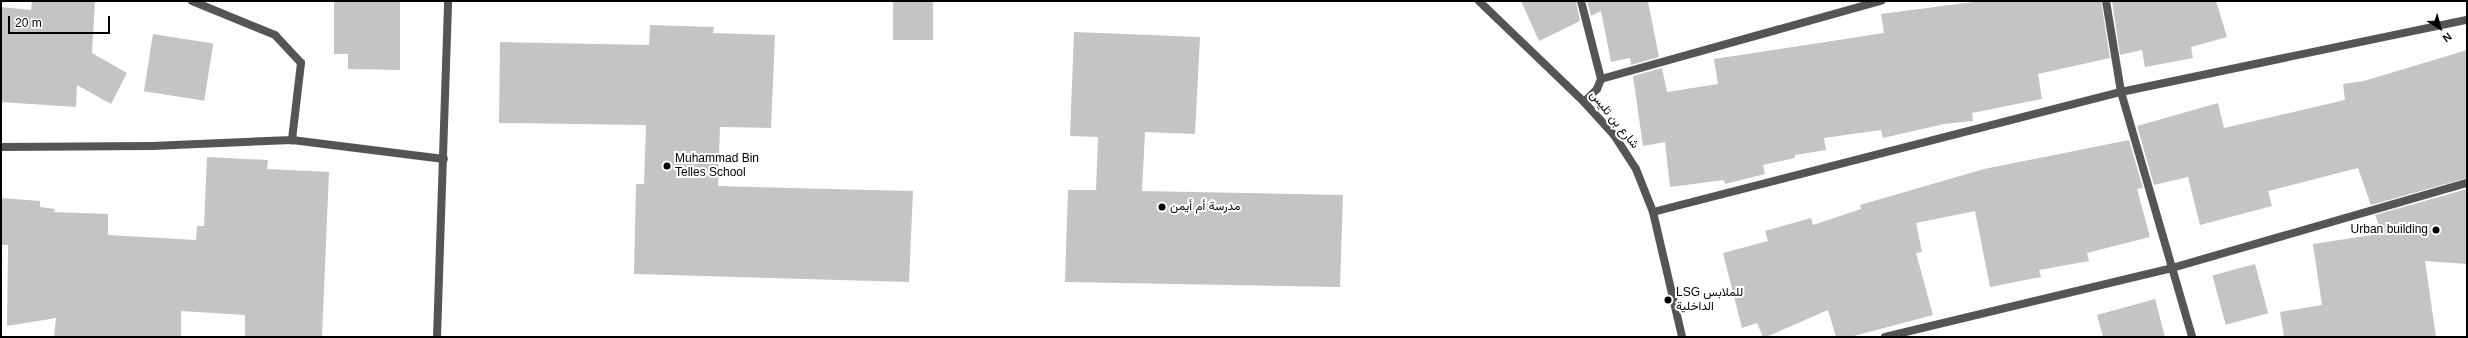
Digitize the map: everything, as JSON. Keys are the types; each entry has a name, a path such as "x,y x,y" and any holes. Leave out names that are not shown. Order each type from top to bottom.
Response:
{"street":[{"path":"192,1 275,35 301,63 292,140"},
{"path":"437,337 448,1"},
{"name":"شارع بن تليس","path":"1479,1 1584,102 1626,152 1645,187 1653,212 1682,337"},
{"path":"1581,1 1601,79 1597,89 1584,102"},
{"path":"1601,79 1881,1"},
{"path":"2106,1 2121,92 2192,337"},
{"path":"1653,212 2121,92 2467,20"},
{"path":"1,147 152,146 292,140 444,159"},
{"path":"1885,337 2172,268 2467,183"}],"building":[{"path":"32,1 95,1 92,53 127,73 111,104 77,85 76,107 1,102 1,7 31,10"},
{"path":"334,1 400,1 400,70 348,69 348,54 334,54"},
{"path":"893,1 933,1 933,40 893,40"},
{"path":"1521,1 1576,1 1580,21 1539,41"},
{"path":"1587,1 1648,1 1659,57 1631,65 1630,58 1611,62 1601,11 1591,16"},
{"path":"1981,1 2101,1 2110,58 2038,74 2042,99 1972,113 1973,121 1944,124 1883,138 1881,130 1824,138 1826,150 1795,155 1795,158 1763,165 1765,174 1725,184 1724,180 1670,187 1665,142 1643,146 1633,76 1662,68 1667,92 1718,84 1714,59 1884,33 1881,14"},
{"path":"2112,1 2216,1 2227,37 2191,47 2193,58 2145,67 2142,50 2120,55"},
{"path":"650,25 714,27 713,33 775,35 771,128 720,127 718,186 913,191 909,282 634,274 636,184 644,184 646,125 499,123 500,42 649,45"},
{"path":"1074,32 1200,37 1195,134 1145,132 1142,191 1343,195 1340,287 1065,282 1068,190 1096,190 1098,137 1070,136"},
{"path":"153,34 213,44 204,101 144,91"},
{"path":"2467,50 2467,178 2371,205 2358,168 2268,191 2272,206 2200,225 2188,177 2154,185 2137,126 2218,103 2224,128 2345,100 2343,84 2364,81"},
{"path":"2129,140 2143,188 2137,189 2150,237 2087,253 2089,261 2039,270 2041,277 1990,287 1975,211 1916,223 1922,252 1916,253 1933,315 1850,337 1836,337 1828,310 1766,337 1763,337 1757,323 1742,328 1723,253 1768,241 1765,231 1811,218 1813,225 1861,209 1860,205 1984,169"},
{"path":"207,157 268,160 267,169 329,172 322,337 245,337 245,315 181,311 181,337 54,337 56,318 7,326 8,245 1,245 1,198 40,201 40,207 55,209 54,212 108,214 108,235 196,240 197,226 204,226"},
{"path":"2467,189 2467,264 2425,261 2436,337 2284,337 2280,312 2322,305 2313,244 2372,235 2371,230 2380,228 2375,215"},
{"path":"2255,264 2268,313 2226,325 2212,275"},
{"path":"2155,299 2165,337 2103,337 2097,315"}],"place":[{"name":"Muhammad Bin Telles School","path":"667,166"},
{"name":"مدرسة أم أيمن","path":"1162,207"},
{"name":"Urban building","path":"2436,230"},
{"name":"LSG للملابس الداخلية","path":"1668,300"}]}
